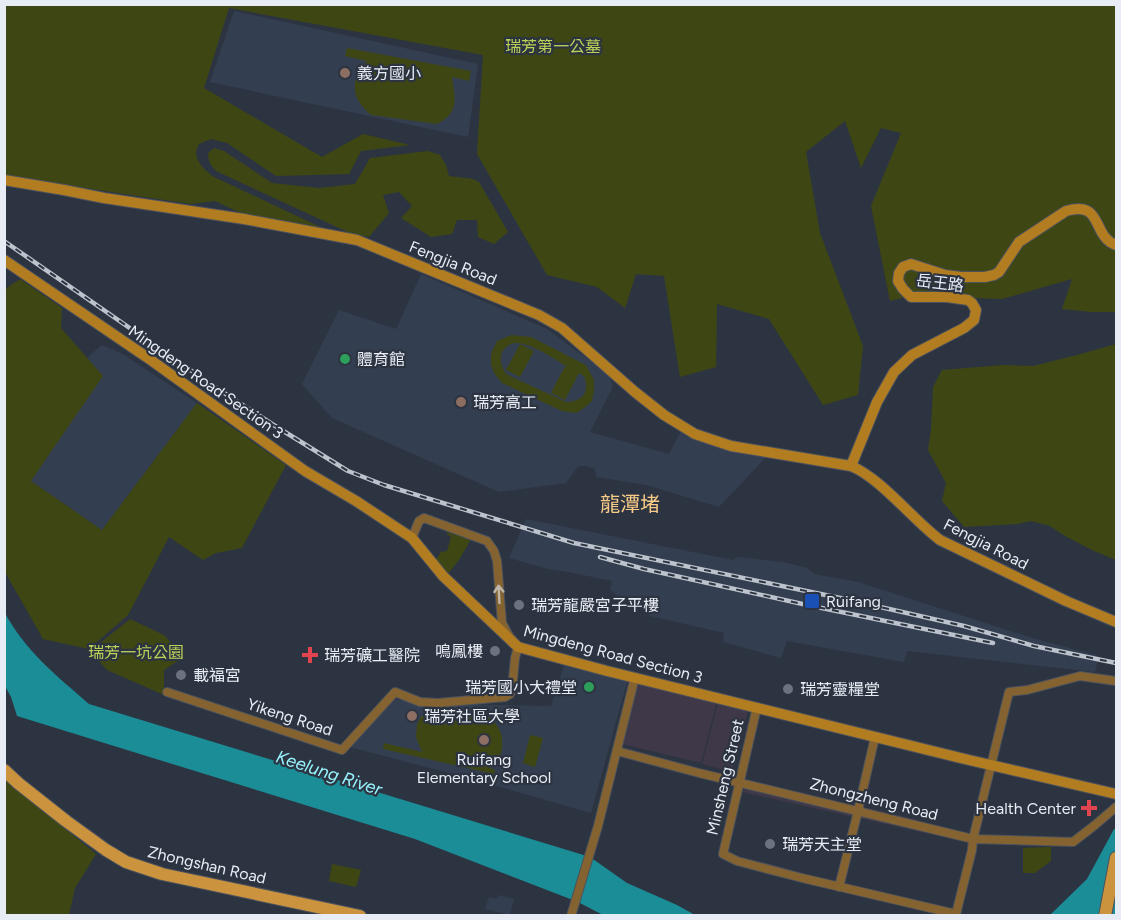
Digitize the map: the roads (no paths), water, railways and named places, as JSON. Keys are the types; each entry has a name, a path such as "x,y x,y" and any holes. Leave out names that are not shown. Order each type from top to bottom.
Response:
{"main road":[{"name":"Zhongshan Road","path":"4,770 66,821 126,862 162,874 360,915"},
{"path":"1104,915 1116,858"}],"street":[{"name":"Fengjia Road","path":"4,180 357,240 554,322 635,392 664,415 695,434 731,446 851,466"},
{"name":"岳王路","path":"851,466 877,402 894,372 912,355 964,328 974,320 976,310 968,300 947,297 911,297 898,281 903,267 910,264 945,275 961,277 994,275 999,272 1019,242 1066,211 1074,209 1084,209 1094,216 1105,239 1116,246"},
{"name":"Mingdeng Road Section 3","path":"4,260 148,358 306,471 412,538 443,576 518,647 875,737 1116,794"},
{"path":"851,466 884,489 925,529 940,540 1066,601 1116,622"},
{"path":"412,538 419,521 424,518 487,541 497,561 502,623 518,647"},
{"name":"Yikeng Road","path":"167,692 342,750 395,692 420,702 438,703 505,697 512,690 518,647"},
{"path":"875,737 839,887 956,914 1009,692 1027,690 1080,676 1116,681"},
{"path":"571,915 598,826 635,677"},
{"name":"Minsheng Street","path":"757,707 723,854 737,861 839,887"},
{"name":"Zhongzheng Road","path":"617,751 973,839 1073,842 1116,807"}],"water":[{"path":"4,611 31,650 53,673 89,704 590,857 627,883 695,915 603,915 578,902 415,839 17,716 5,686"},
{"path":"1116,829 1116,915 1049,916 1087,879"}],"railway":[{"path":"4,241 272,424 348,471 384,485 574,543 845,599 964,626 1034,646 1116,663"},
{"path":"600,557 807,605 993,643"}],"place":[{"name":"義方國小","path":"345,73"},
{"name":"體育館","path":"345,359"},
{"name":"瑞芳高工","path":"461,402"},
{"name":"Ruifang","path":"812,601"},
{"name":"瑞芳龍嚴宮子平樓","path":"519,605"},
{"name":"鳴鳳樓","path":"495,651"},
{"name":"瑞芳礦工醫院","path":"310,655"},
{"name":"載福宮","path":"181,675"},
{"name":"瑞芳國小大禮堂","path":"589,687"},
{"name":"瑞芳靈糧堂","path":"788,689"},
{"name":"瑞芳社區大學","path":"412,716"},
{"name":"Ruifang Elementary School","path":"484,740"},
{"name":"Health Center","path":"1089,808"},
{"name":"瑞芳天主堂","path":"770,844"}],"district":[{"name":"龍潭堵","path":"630,504"}],"park label":[{"name":"瑞芳第一公墓","path":"553,46"},
{"name":"瑞芳一坑公園","path":"136,652"}],"water label":[{"name":"Keelung River","path":"329,773"}]}
